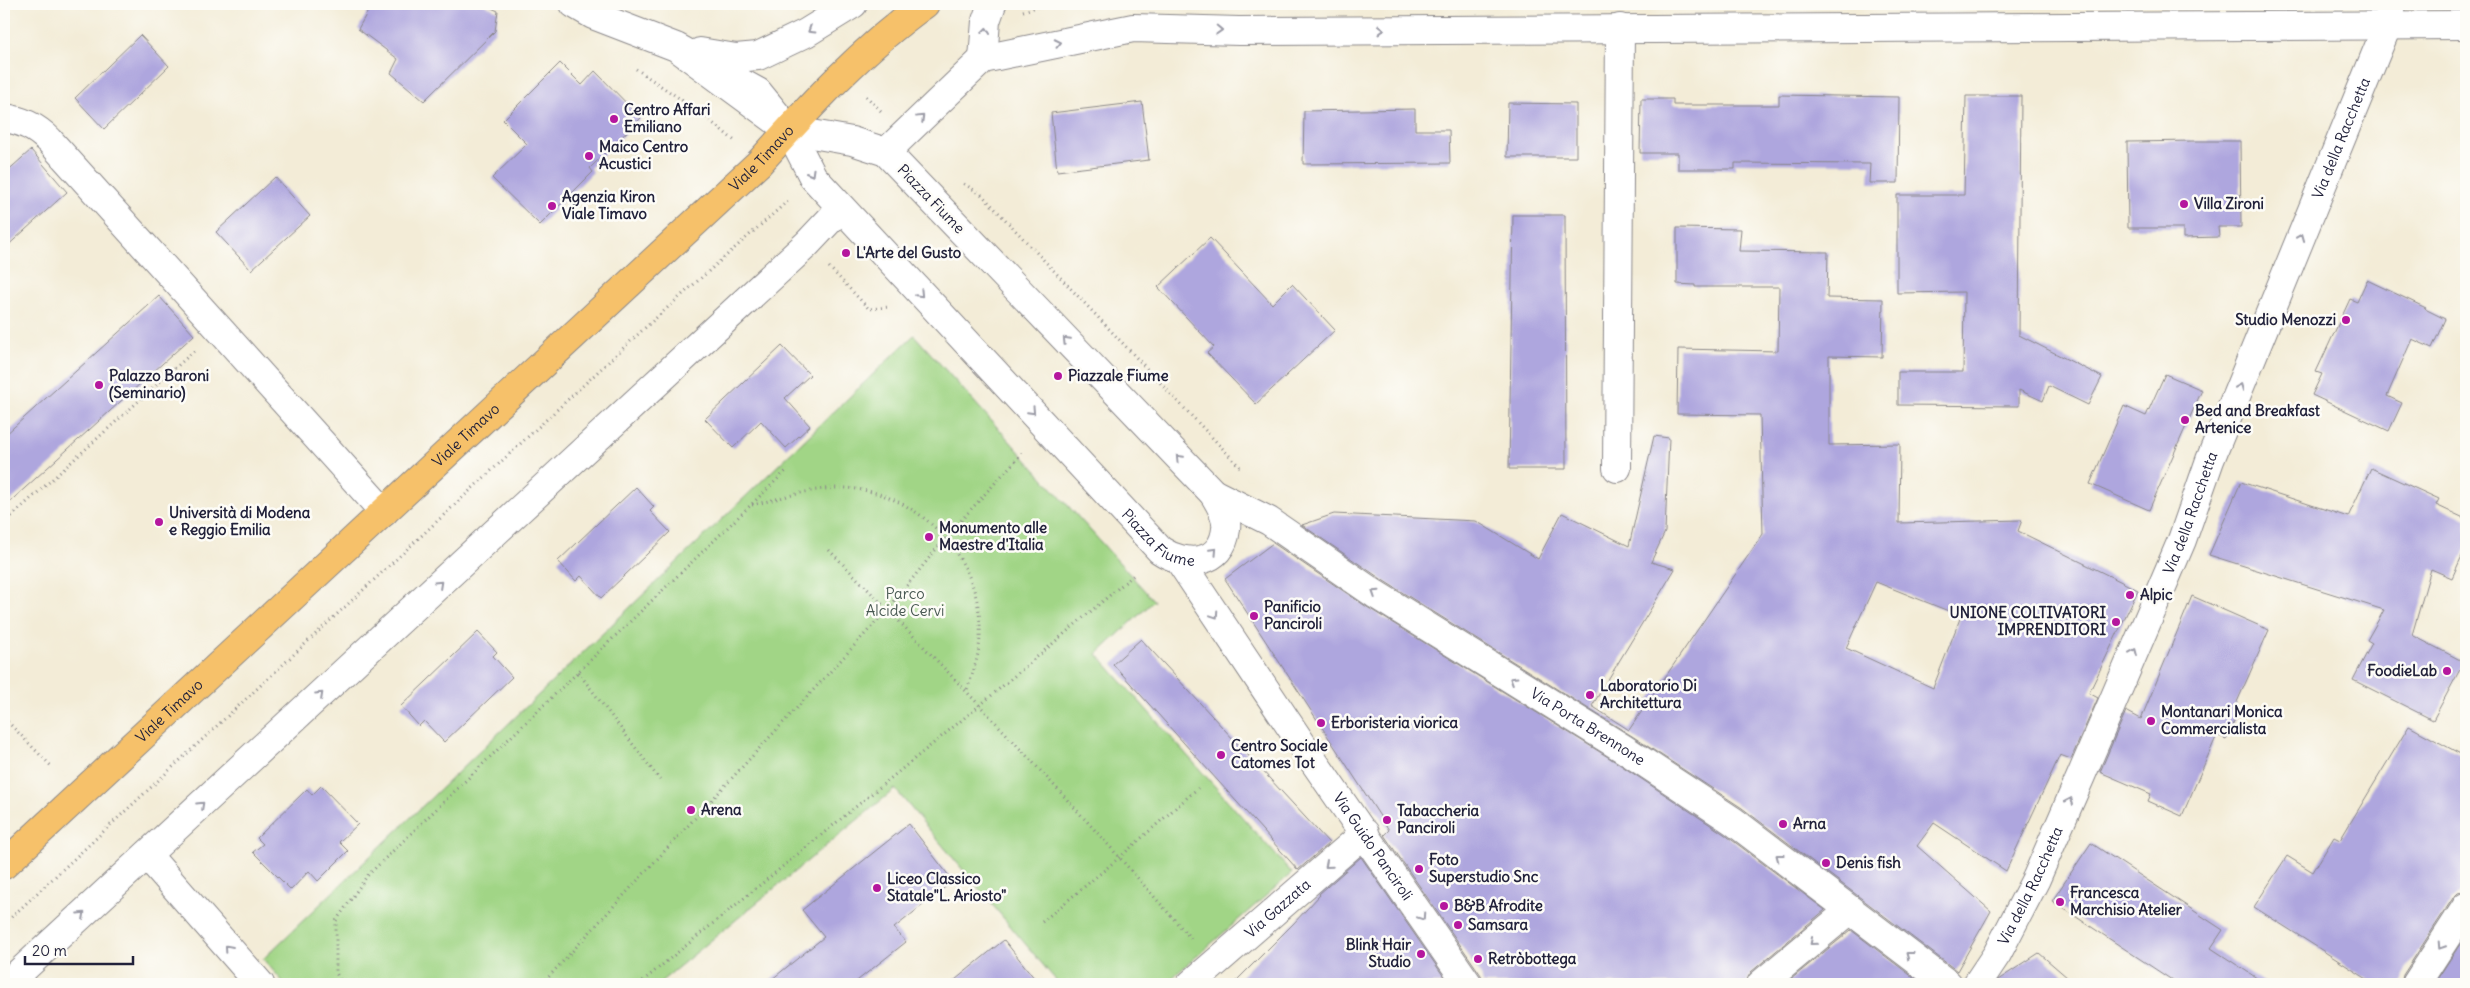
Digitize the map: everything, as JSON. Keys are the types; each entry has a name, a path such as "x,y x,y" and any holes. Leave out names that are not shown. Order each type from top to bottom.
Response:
{"main road":[{"name":"Viale Timavo","path":"4,865 759,163 815,101 891,28 925,4"}],"street":[{"path":"574,4 594,15 676,47 736,58 758,56 806,34 852,4"},
{"path":"982,59 986,22 992,4"},
{"path":"886,152 982,59 1133,28 1239,31 1620,28 2390,14 2466,25"},
{"name":"Via della Racchetta","path":"1977,984 1997,954 2036,879 2097,740 2182,540 2210,460 2390,14"},
{"path":"1617,468 1620,28"},
{"path":"676,47 789,130"},
{"path":"4,118 24,122 38,129 384,512"},
{"name":"Piazza Fiume","path":"789,130 852,141 886,152 1213,493 1222,507 1225,520 1226,529 1219,547 1204,560 1185,562 1170,555 1046,426 813,177 789,130"},
{"path":"7,984 807,244 841,208"},
{"name":"Via Porta Brennone","path":"1213,493 1269,521 1376,594 1624,749 1733,821 1948,984"},
{"name":"Via Guido Panciroli","path":"1170,555 1365,833 1468,984"},
{"name":"Via Gazzata","path":"1209,979 1365,833"},
{"path":"147,855 260,984"},
{"path":"2416,984 2466,907"},
{"path":"1761,984 1850,910"}],"path":[{"path":"633,66 716,126 759,163"},
{"path":"956,179 981,194 1246,473"},
{"path":"4,924 647,326 794,195 807,244 869,309 898,306"},
{"path":"4,523 218,330"},
{"path":"542,984 888,608 946,537 1046,426"},
{"path":"342,984 336,973 336,921 367,876 787,470"},
{"path":"750,506 818,489 846,488 870,492 892,499 912,509 946,537 965,567 977,600 980,636 976,667 966,692"},
{"path":"829,550 888,608 1120,857 1204,954 1209,979"},
{"path":"638,984 979,706 1170,555"},
{"path":"578,672 660,780"},
{"path":"4,718 52,768"},
{"path":"1042,922 1120,857 1198,788"}],"green space":[{"name":"Parco Alcide Cervi","path":"914,335 1154,601 1097,654 1292,873 1165,984 1059,984 895,789 658,984 285,984 263,959"}],"building":[{"path":"372,4 483,4 498,11 495,31 424,101 391,73 398,59 358,29"},
{"path":"140,35 169,66 104,129 75,98"},
{"path":"560,63 582,85 595,71 641,118 590,168 593,172 540,225 492,178 527,144 503,120"},
{"path":"1779,95 1899,97 1898,183 1869,183 1870,164 1735,163 1735,169 1678,169 1678,153 1640,153 1641,99 1673,99 1673,105 1779,105"},
{"path":"1966,96 2021,96 2019,335 2102,377 2088,405 2049,386 2043,401 2019,390 2019,406 1898,405 1898,372 1963,372 1964,292 1897,293 1897,195 1964,195"},
{"path":"1142,102 1149,160 1057,171 1051,113"},
{"path":"1508,103 1576,104 1576,157 1507,157"},
{"path":"1415,109 1415,130 1449,130 1450,163 1303,164 1304,111"},
{"name":"Villa Zironi","path":"2240,141 2241,227 2218,227 2219,237 2183,238 2183,228 2128,228 2127,142"},
{"path":"31,150 67,192 4,249 4,174"},
{"path":"275,177 310,216 251,270 216,232"},
{"path":"1513,215 1565,215 1566,469 1509,469"},
{"path":"1677,228 1741,229 1739,251 1828,252 1827,298 1883,299 1882,357 1829,356 1829,445 1900,444 1899,523 2022,520 2018,531 2138,590 2089,693 2098,698 2071,759 2060,755 2006,871 1934,823 1917,846 1991,911 1957,971 1742,808 1632,736 1384,581 1302,525 1334,514 1476,521 1538,559 1562,513 1629,546 1654,436 1669,438 1665,532 1651,562 1675,569 1592,706 1629,730 1763,534 1760,415 1677,414 1678,349 1778,351 1779,287 1695,287 1695,285 1677,284","holes":["1876,582 1961,616 1933,688 1846,648"]},
{"path":"1210,238 1272,304 1292,284 1335,330 1256,404 1207,353 1214,347 1158,287"},
{"path":"2367,280 2445,319 2432,348 2412,339 2387,396 2402,403 2389,431 2312,395 2322,374 2316,372 2350,299 2357,302"},
{"name":"Palazzo Baroni (Seminario)","path":"159,296 194,335 4,507 4,436"},
{"path":"782,346 810,375 785,398 810,426 786,448 761,421 733,448 705,419"},
{"path":"2165,374 2202,390 2149,510 2090,484 2124,406 2146,416"},
{"path":"2371,468 2439,499 2436,505 2466,519 2466,547 2452,578 2431,569 2412,635 2464,662 2433,720 2353,680 2372,643 2367,640 2384,610 2209,555 2241,482 2348,517"},
{"path":"636,487 654,507 650,511 670,532 601,598 581,576 576,581 558,561"},
{"path":"1273,543 1367,607 1616,762 1724,834 1825,910 1751,972 1746,984 1483,984 1481,975 1384,835 1389,830 1225,579"},
{"path":"2192,596 2269,630 2233,711 2238,712 2226,739 2217,735 2182,816 2148,801 2151,794 2100,772 2126,711 2141,719"},
{"path":"478,632 497,652 493,656 512,677 444,742 424,721 419,726 401,706"},
{"name":"Centro Sociale Catomes Tot","path":"1141,639 1329,843 1298,870 1113,664"},
{"path":"2409,726 2466,757 2466,891 2458,893 2453,898 2403,975 2401,984 2375,984 2254,907 2287,856 2313,872 2334,837 2340,840"},
{"path":"321,786 358,824 339,842 348,851 318,881 309,871 291,890 253,852 263,844 257,838 307,789 312,795"},
{"path":"909,824 953,881 894,928 906,942 853,984 766,984 824,937 802,910"},
{"path":"2091,843 2223,930 2211,948 2266,984 2178,984 2052,901"},
{"path":"1361,857 1449,984 1233,984 1293,924 1319,894"},
{"path":"1851,930 1922,984 1785,984"},
{"path":"2466,935 2466,984 2434,984"},
{"path":"1004,940 1039,984 950,984"},
{"path":"2039,953 2075,984 1996,984 1998,980"}],"place":[{"name":"Centro Affari Emiliano","path":"614,119"},
{"name":"Maico Centro Acustici","path":"589,156"},
{"name":"Villa Zironi","path":"2184,204"},
{"name":"Agenzia Kiron Viale Timavo","path":"552,206"},
{"name":"L'Arte del Gusto","path":"846,253"},
{"name":"Studio Menozzi","path":"2346,320"},
{"name":"Piazzale Fiume","path":"1058,376"},
{"name":"Palazzo Baroni (Seminario)","path":"99,385"},
{"name":"Bed and Breakfast Artenice","path":"2185,420"},
{"name":"Università di Modena e Reggio Emilia","path":"159,522"},
{"name":"Monumento alle Maestre d'Italia","path":"929,537"},
{"name":"Alpic","path":"2130,595"},
{"name":"Panificio Panciroli","path":"1254,616"},
{"name":"UNIONE COLTIVATORI IMPRENDITORI","path":"2116,622"},
{"name":"FoodieLab","path":"2447,671"},
{"name":"Laboratorio Di Architettura","path":"1590,695"},
{"name":"Montanari Monica Commercialista","path":"2151,721"},
{"name":"Erboristeria viorica","path":"1321,723"},
{"name":"Centro Sociale Catomes Tot","path":"1221,755"},
{"name":"Arena","path":"691,810"},
{"name":"Tabaccheria Panciroli","path":"1387,820"},
{"name":"Arna","path":"1783,824"},
{"name":"Denis fish","path":"1826,863"},
{"name":"Foto Superstudio Snc","path":"1419,869"},
{"name":"Liceo Classico Statale\"L. Ariosto\"","path":"877,888"},
{"name":"Francesca Marchisio Atelier","path":"2060,902"},
{"name":"B&B Afrodite","path":"1444,906"},
{"name":"Samsara","path":"1458,925"},
{"name":"Blink Hair Studio","path":"1421,954"},
{"name":"Retròbottega","path":"1478,959"}]}
